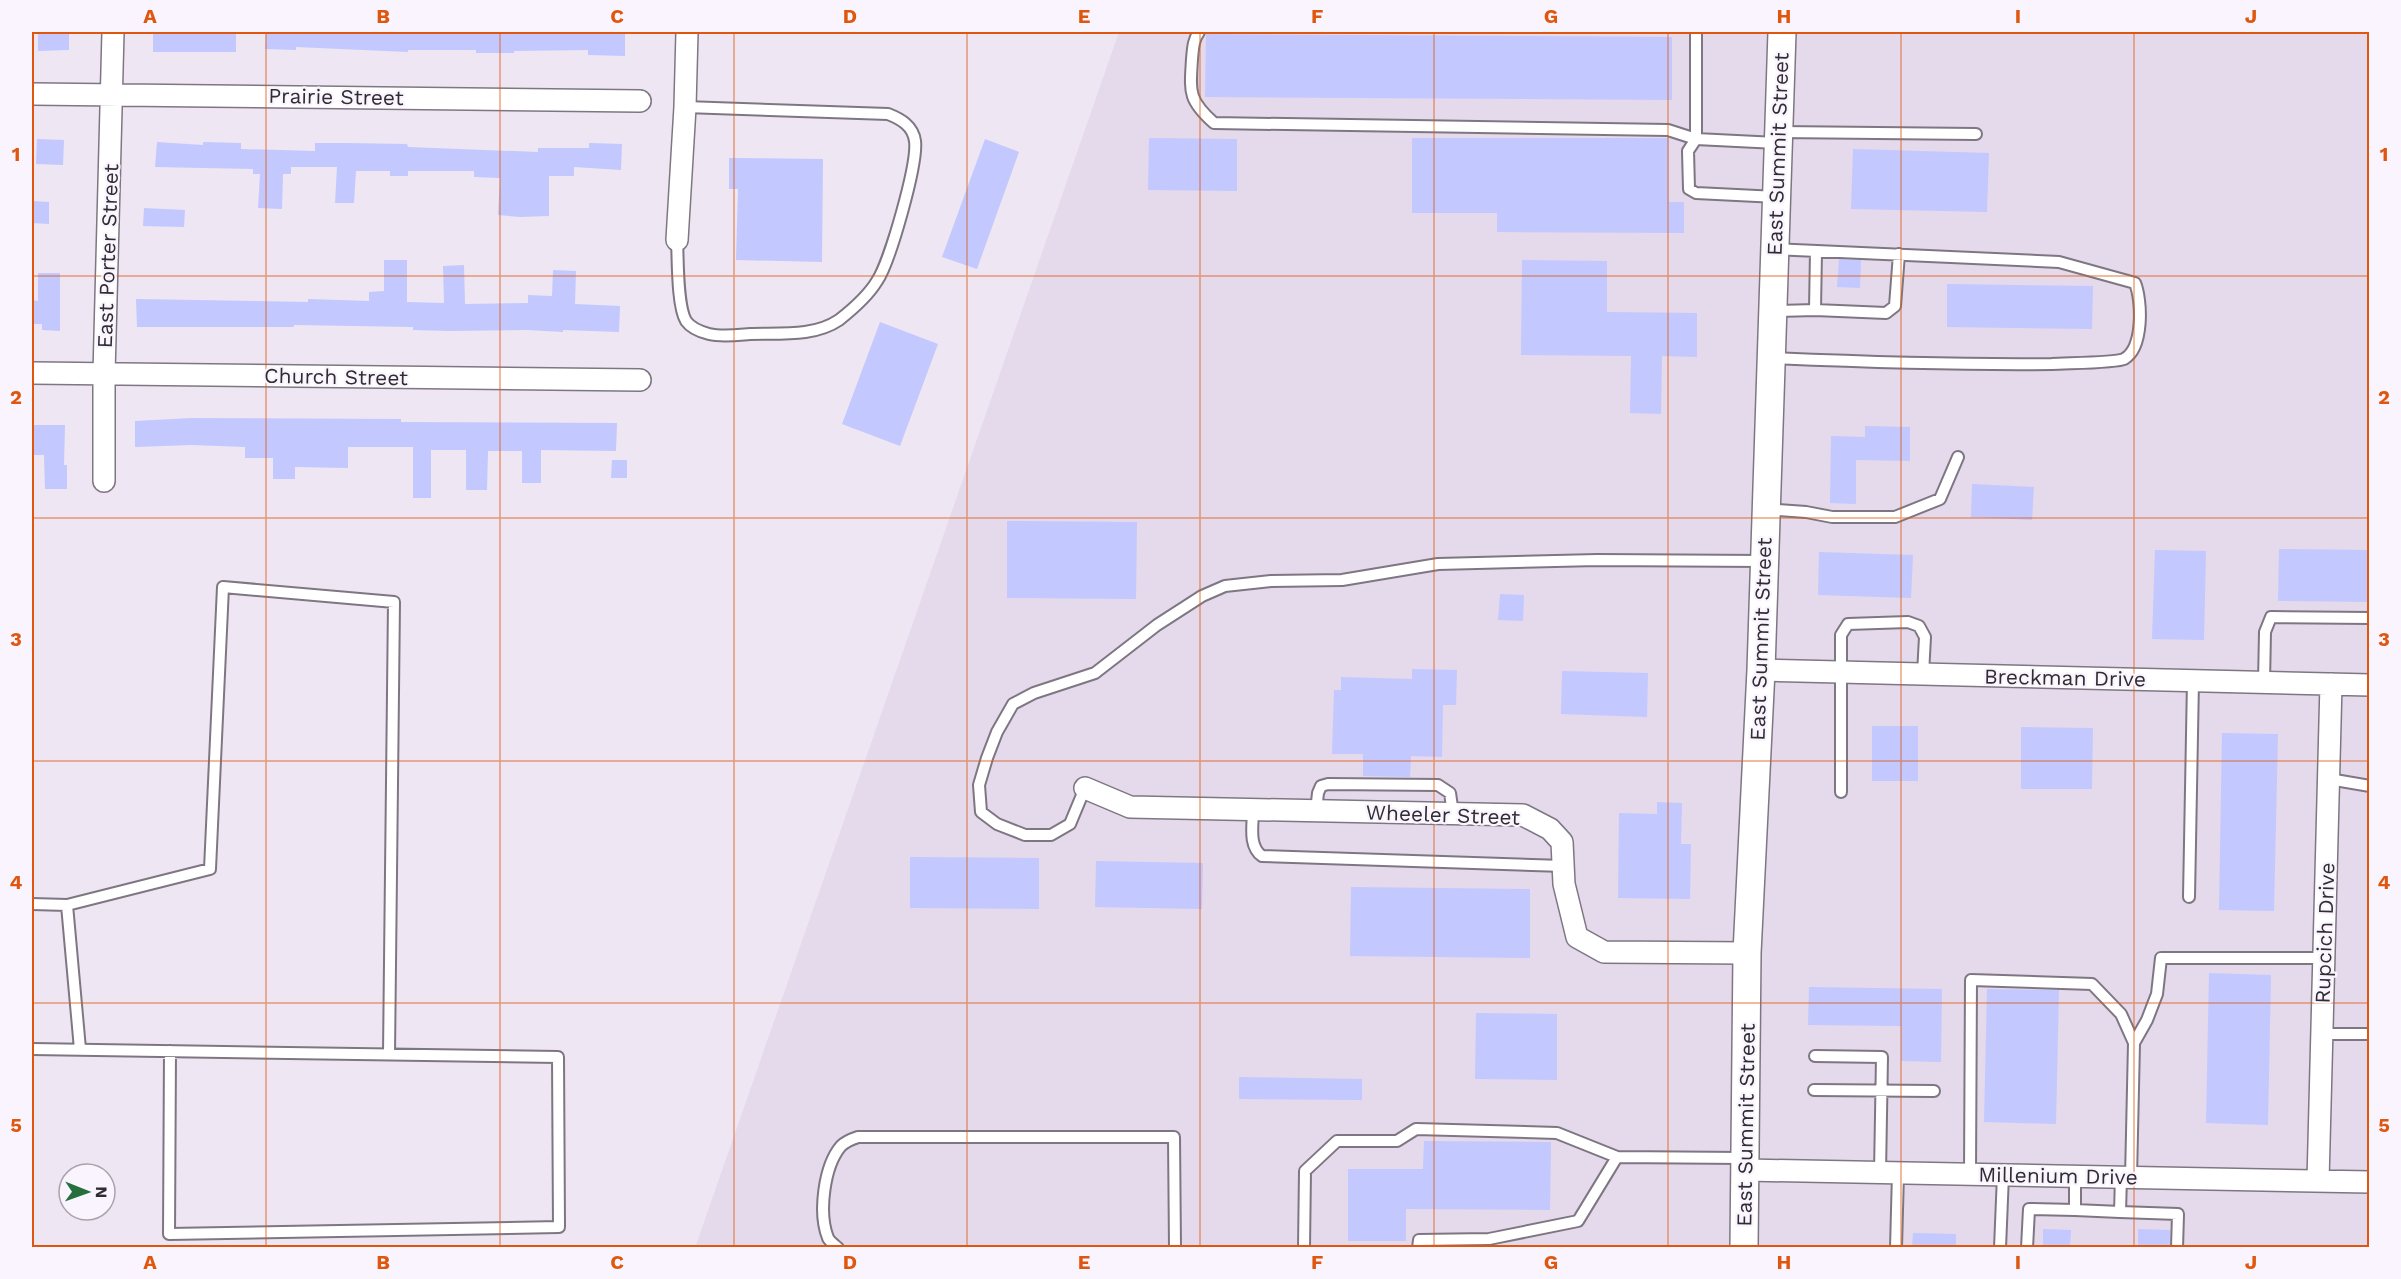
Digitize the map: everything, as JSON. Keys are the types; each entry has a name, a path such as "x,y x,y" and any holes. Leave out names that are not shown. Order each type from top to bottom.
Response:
{"street":[{"name":"East Porter Street","path":"104,481 104,374 113,32"},
{"path":"677,240 687,32"},
{"name":"East Summit Street","path":"1744,1248 1747,1164 1747,953 1761,670 1782,32"},
{"name":"Prairie Street","path":"32,94 639,101"},
{"name":"Church Street","path":"32,373 640,380"},
{"name":"Breckman Drive","path":"1761,670 2370,685"},
{"name":"Rupcich Drive","path":"2318,1181 2331,684"},
{"name":"Wheeler Street","path":"1085,788 1130,807 1523,815 1550,829 1562,842 1564,884 1577,937 1604,952 1747,953"},
{"name":"Millenium Drive","path":"1747,1164 1889,1173 2370,1182"}],"lane":[{"path":"1199,32 1194,39 1190,91 1199,110 1215,123 1668,130 1696,139 1976,134"},
{"path":"1696,32 1696,139 1688,151 1689,189 1696,193 1778,197"},
{"path":"677,240 682,308 687,322 695,329 710,334 726,335 809,332 825,328 840,319 868,294 887,263 915,159 915,140 910,128 901,119 888,114 685,107"},
{"path":"1771,358 1909,364 2077,363 2123,360 2133,351 2138,341 2140,294 2135,283 2059,262 1775,249"},
{"path":"1815,310 1816,250"},
{"path":"1773,310 1886,313 1895,306 1899,254"},
{"path":"1766,509 1806,512 1832,517 1895,517 1940,499 1958,457"},
{"path":"1085,788 1070,824 1051,835 1025,835 997,824 981,812 979,786 987,758 997,732 1013,704 1034,693 1095,673 1157,626 1202,596 1225,586 1271,581 1342,580 1438,564 1597,560 1764,561"},
{"path":"32,904 67,905 210,869 223,587 394,602 389,1054"},
{"path":"2264,682 2265,632 2271,617 2370,618"},
{"path":"1841,792 1841,635 1848,624 1908,622 1919,626 1925,637 1923,674"},
{"path":"2189,897 2193,681"},
{"path":"2329,779 2370,786"},
{"path":"1316,811 1317,793 1321,786 1328,784 1438,785 1450,793 1454,814"},
{"path":"1253,810 1253,844 1257,853 1262,856 1563,866"},
{"path":"67,905 80,1049"},
{"path":"2120,1212 2126,1178 2134,1043 2147,1020 2157,994 2161,958 2324,958"},
{"path":"1970,1174 1971,980 2092,984 2121,1014 2134,1043"},
{"path":"2322,1035 2370,1034"},
{"path":"32,1049 80,1049 558,1057 559,1227 169,1234 170,1051"},
{"path":"1815,1056 1882,1057 1881,1089 1896,1248"},
{"path":"1814,1090 1934,1091"},
{"path":"1304,1248 1305,1171 1337,1141 1397,1141 1416,1129 1557,1133 1617,1157 1747,1164"},
{"path":"838,1248 829,1240 825,1221 825,1180 832,1161 842,1145 858,1137 1174,1137 1175,1248"},
{"path":"1419,1248 1419,1240 1490,1243 1578,1221 1617,1157"},
{"path":"2000,1248 2003,1175"},
{"path":"2075,1176 2075,1210"},
{"path":"2028,1248 2029,1209 2178,1214 2177,1248"}],"shaded area":[{"path":"1119,32 2369,32 2369,1247 695,1248"}],"building":[{"path":"38,32 69,32 69,50 38,51"},
{"path":"153,32 236,32 236,52 153,52"},
{"path":"266,32 625,32 625,56 588,55 588,50 476,53 476,50 408,50 408,52 296,47 296,50 265,49"},
{"path":"1206,34 1672,37 1672,100 1205,97"},
{"path":"1149,138 1237,139 1237,191 1148,190"},
{"path":"1412,138 1669,138 1669,202 1684,202 1684,233 1497,232 1497,213 1412,213"},
{"path":"37,139 64,140 63,165 36,164"},
{"path":"985,139 1019,152 977,269 942,257"},
{"path":"157,142 203,145 203,142 241,143 241,149 315,151 315,143 347,143 407,144 408,147 538,152 538,148 589,148 589,143 622,144 621,170 574,167 574,176 549,176 549,216 520,217 498,215 500,178 474,177 474,171 408,171 408,176 390,176 390,171 356,171 354,203 335,203 337,167 291,167 291,174 283,174 282,209 258,208 260,174 253,174 253,169 155,167"},
{"path":"1853,149 1989,153 1987,212 1851,209"},
{"path":"729,158 823,159 822,262 736,260 738,189 729,189"},
{"path":"32,201 49,202 49,224 32,223"},
{"path":"144,208 185,210 184,227 143,226"},
{"path":"1839,259 1861,260 1860,288 1837,287"},
{"path":"384,260 407,260 407,302 444,303 443,266 464,265 465,304 528,303 528,295 552,296 553,270 576,271 575,304 620,306 619,332 449,331 413,330 413,327 294,325 294,327 137,327 136,299 369,301 369,292 384,291"},
{"path":"1522,260 1607,261 1607,312 1697,313 1697,357 1662,356 1661,414 1630,413 1631,356 1521,355"},
{"path":"38,273 60,273 60,331 42,330 42,324 32,324 32,300 38,301"},
{"path":"1947,284 2093,286 2092,329 1947,327"},
{"path":"880,322 938,344 900,446 842,424"},
{"path":"191,418 617,423 616,451 541,450 541,483 522,483 522,451 488,451 487,490 466,490 466,450 431,450 431,498 413,498 413,447 348,447 348,468 295,467 295,479 273,479 273,458 245,458 245,447 191,445 135,447 135,421"},
{"path":"32,425 65,425 64,465 67,465 67,489 45,489 44,455 32,455"},
{"path":"1865,426 1910,427 1910,461 1856,460 1856,504 1830,503 1831,436 1865,437"},
{"path":"612,460 627,460 627,478 611,478"},
{"path":"1972,484 2034,487 2032,520 1971,517"},
{"path":"1007,521 1137,522 1136,599 1007,598"},
{"path":"2279,549 2370,550 2370,602 2278,601"},
{"path":"2155,550 2206,551 2204,640 2152,639"},
{"path":"1819,552 1913,555 1911,598 1818,595"},
{"path":"1500,594 1524,595 1523,621 1498,620"},
{"path":"1412,669 1457,670 1456,705 1443,705 1442,757 1411,756 1410,777 1363,776 1363,754 1332,754 1334,690 1341,690 1341,677 1412,679"},
{"path":"1562,671 1648,673 1647,717 1561,714"},
{"path":"1872,726 1918,726 1918,781 1872,781"},
{"path":"2021,727 2093,728 2092,789 2021,789"},
{"path":"2222,733 2278,734 2274,911 2219,910"},
{"path":"1657,802 1682,803 1681,844 1691,844 1690,899 1618,898 1619,813 1657,814"},
{"path":"910,857 1039,858 1039,909 910,908"},
{"path":"1096,861 1203,863 1202,909 1095,907"},
{"path":"1351,887 1530,889 1530,958 1350,956"},
{"path":"2209,973 2271,975 2268,1125 2206,1123"},
{"path":"1809,987 1942,989 1941,1062 1901,1061 1901,1026 1808,1025"},
{"path":"1987,989 2059,990 2056,1124 1984,1122"},
{"path":"1476,1013 1557,1014 1557,1080 1475,1079"},
{"path":"1239,1077 1362,1079 1362,1100 1239,1099"},
{"path":"1424,1141 1551,1142 1550,1210 1406,1209 1406,1241 1348,1241 1348,1169 1423,1169"},
{"path":"2043,1229 2071,1230 2070,1248 2043,1248"},
{"path":"2138,1229 2170,1230 2170,1248 2138,1248"},
{"path":"1913,1233 1956,1234 1956,1248 1912,1248"}]}
